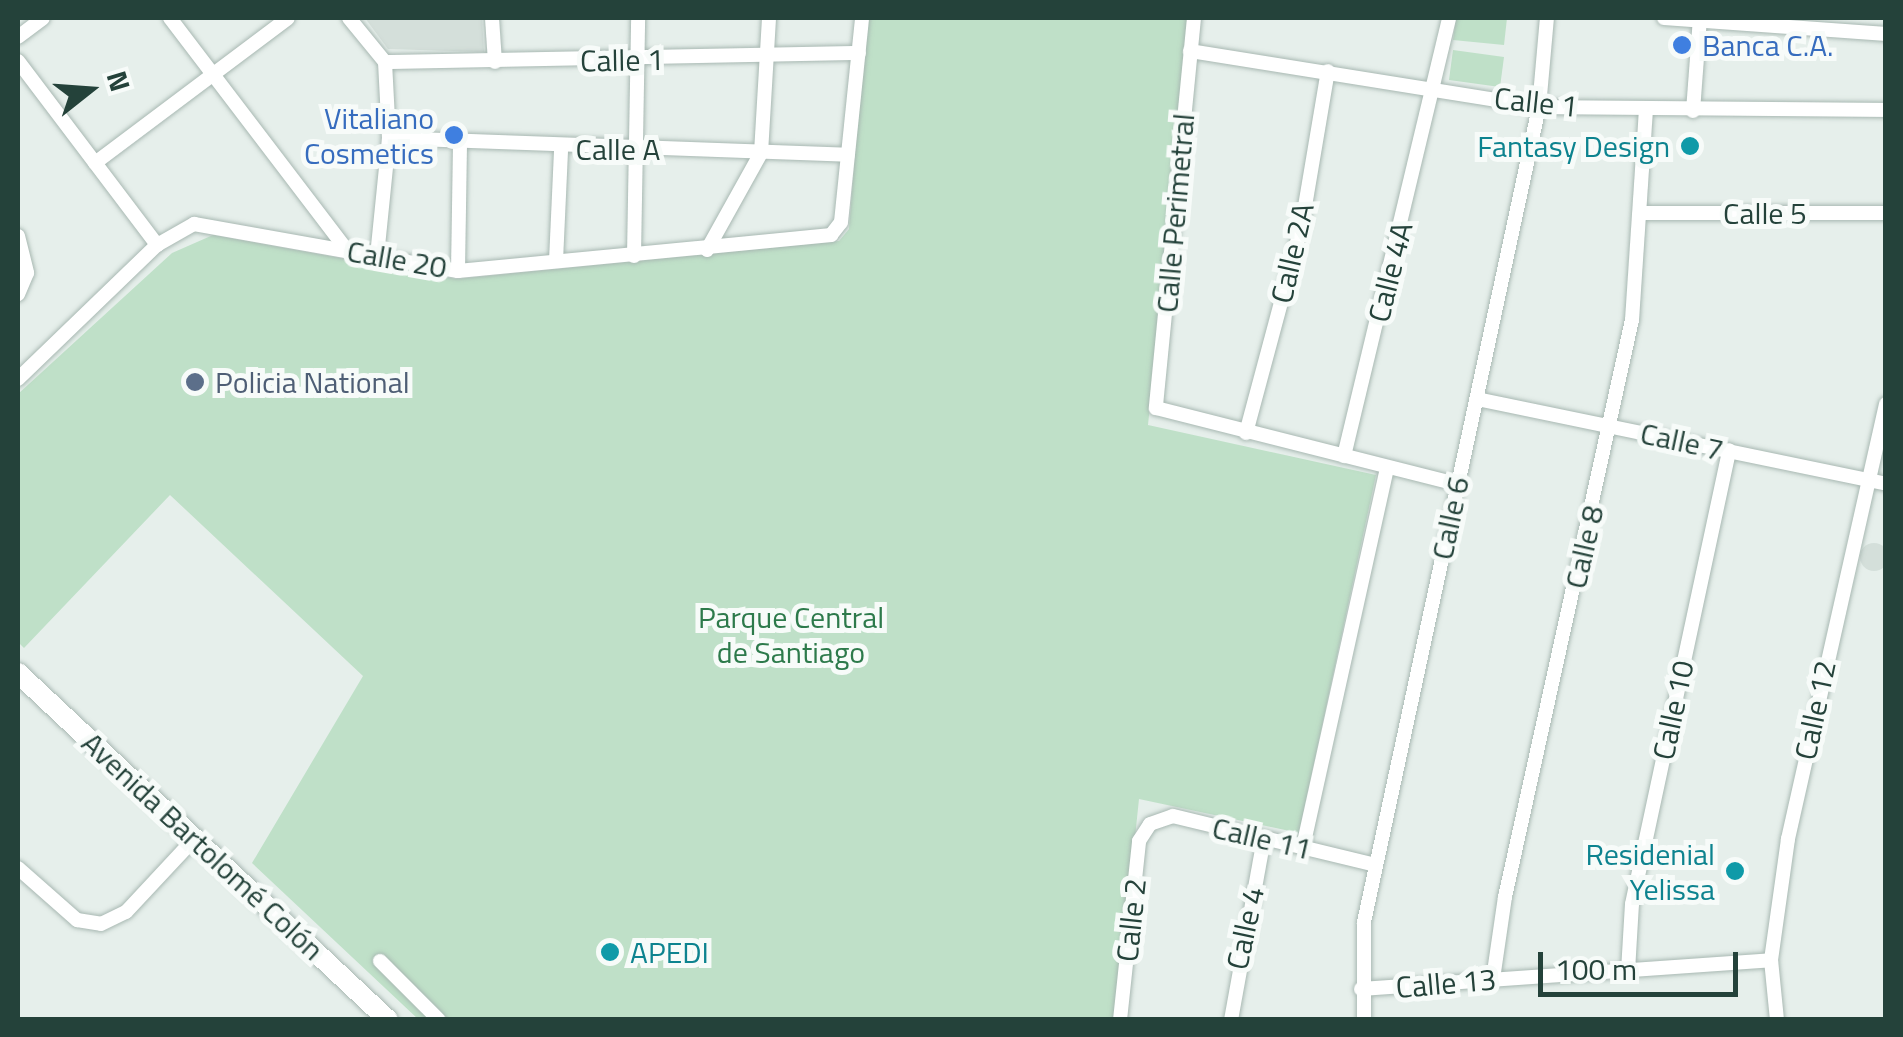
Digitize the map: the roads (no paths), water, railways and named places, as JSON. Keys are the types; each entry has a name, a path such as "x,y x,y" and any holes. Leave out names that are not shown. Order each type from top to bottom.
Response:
{"main road":[{"name":"Avenida Bartolomé Colón","path":"18,674 388,1020"}],"street":[{"path":"18,37 43,18"},
{"path":"170,18 347,250"},
{"path":"94,163 288,18"},
{"path":"349,18 385,62 390,138 376,257"},
{"path":"492,18 495,62"},
{"path":"634,256 638,18"},
{"path":"707,250 761,153 762,56 769,18"},
{"path":"848,155 862,18"},
{"name":"Calle Perimetral","path":"1194,18 1156,408 1246,433"},
{"path":"1436,88 1449,18"},
{"name":"Calle 6","path":"1364,1020 1361,989 1375,865 1539,107 1546,18"},
{"path":"1664,18 1886,34"},
{"path":"1694,111 1700,20"},
{"name":"Calle 1","path":"1190,52 1539,107 1886,110"},
{"name":"Calle 1","path":"385,62 858,53"},
{"path":"18,61 158,245"},
{"name":"Calle 2A","path":"1246,433 1302,224 1328,71"},
{"name":"Calle 4A","path":"1344,456 1436,88"},
{"name":"Calle 8","path":"1493,978 1505,896 1611,426 1644,213 1646,110"},
{"name":"Calle A","path":"390,138 561,149 638,147 848,155"},
{"path":"458,272 460,144"},
{"path":"556,262 561,149"},
{"name":"Calle 20","path":"18,379 158,245 194,224 458,272 707,250 835,232 848,155"},
{"name":"Calle 5","path":"1644,213 1886,213"},
{"path":"18,236 27,273 18,294"},
{"name":"Calle 7","path":"1477,399 1886,484"},
{"name":"Calle 12","path":"1777,1020 1771,960 1788,838 1864,481 1886,404"},
{"path":"1246,433 1457,484"},
{"name":"Calle 10","path":"1628,971 1632,904 1728,450"},
{"path":"1303,847 1388,468"},
{"name":"Calle 11","path":"1150,824 1173,816 1375,865"},
{"name":"Calle 2","path":"1120,1020 1139,842 1150,824"},
{"name":"Calle 4","path":"1231,1020 1264,838"},
{"path":"18,868 77,920 101,924 126,912 194,839"},
{"name":"Calle 13","path":"1361,989 1771,960"},
{"path":"380,961 438,1020"}],"place":[{"name":"Banca C.A.","path":"1682,45"},
{"name":"Vitaliano Cosmetics","path":"454,135"},
{"name":"Fantasy Design","path":"1690,146"},
{"name":"Policia National","path":"195,382"},
{"name":"Residenial Yelissa","path":"1735,871"},
{"name":"APEDI","path":"610,952"}],"park label":[{"name":"Parque Central de Santiago","path":"791,634"}]}
